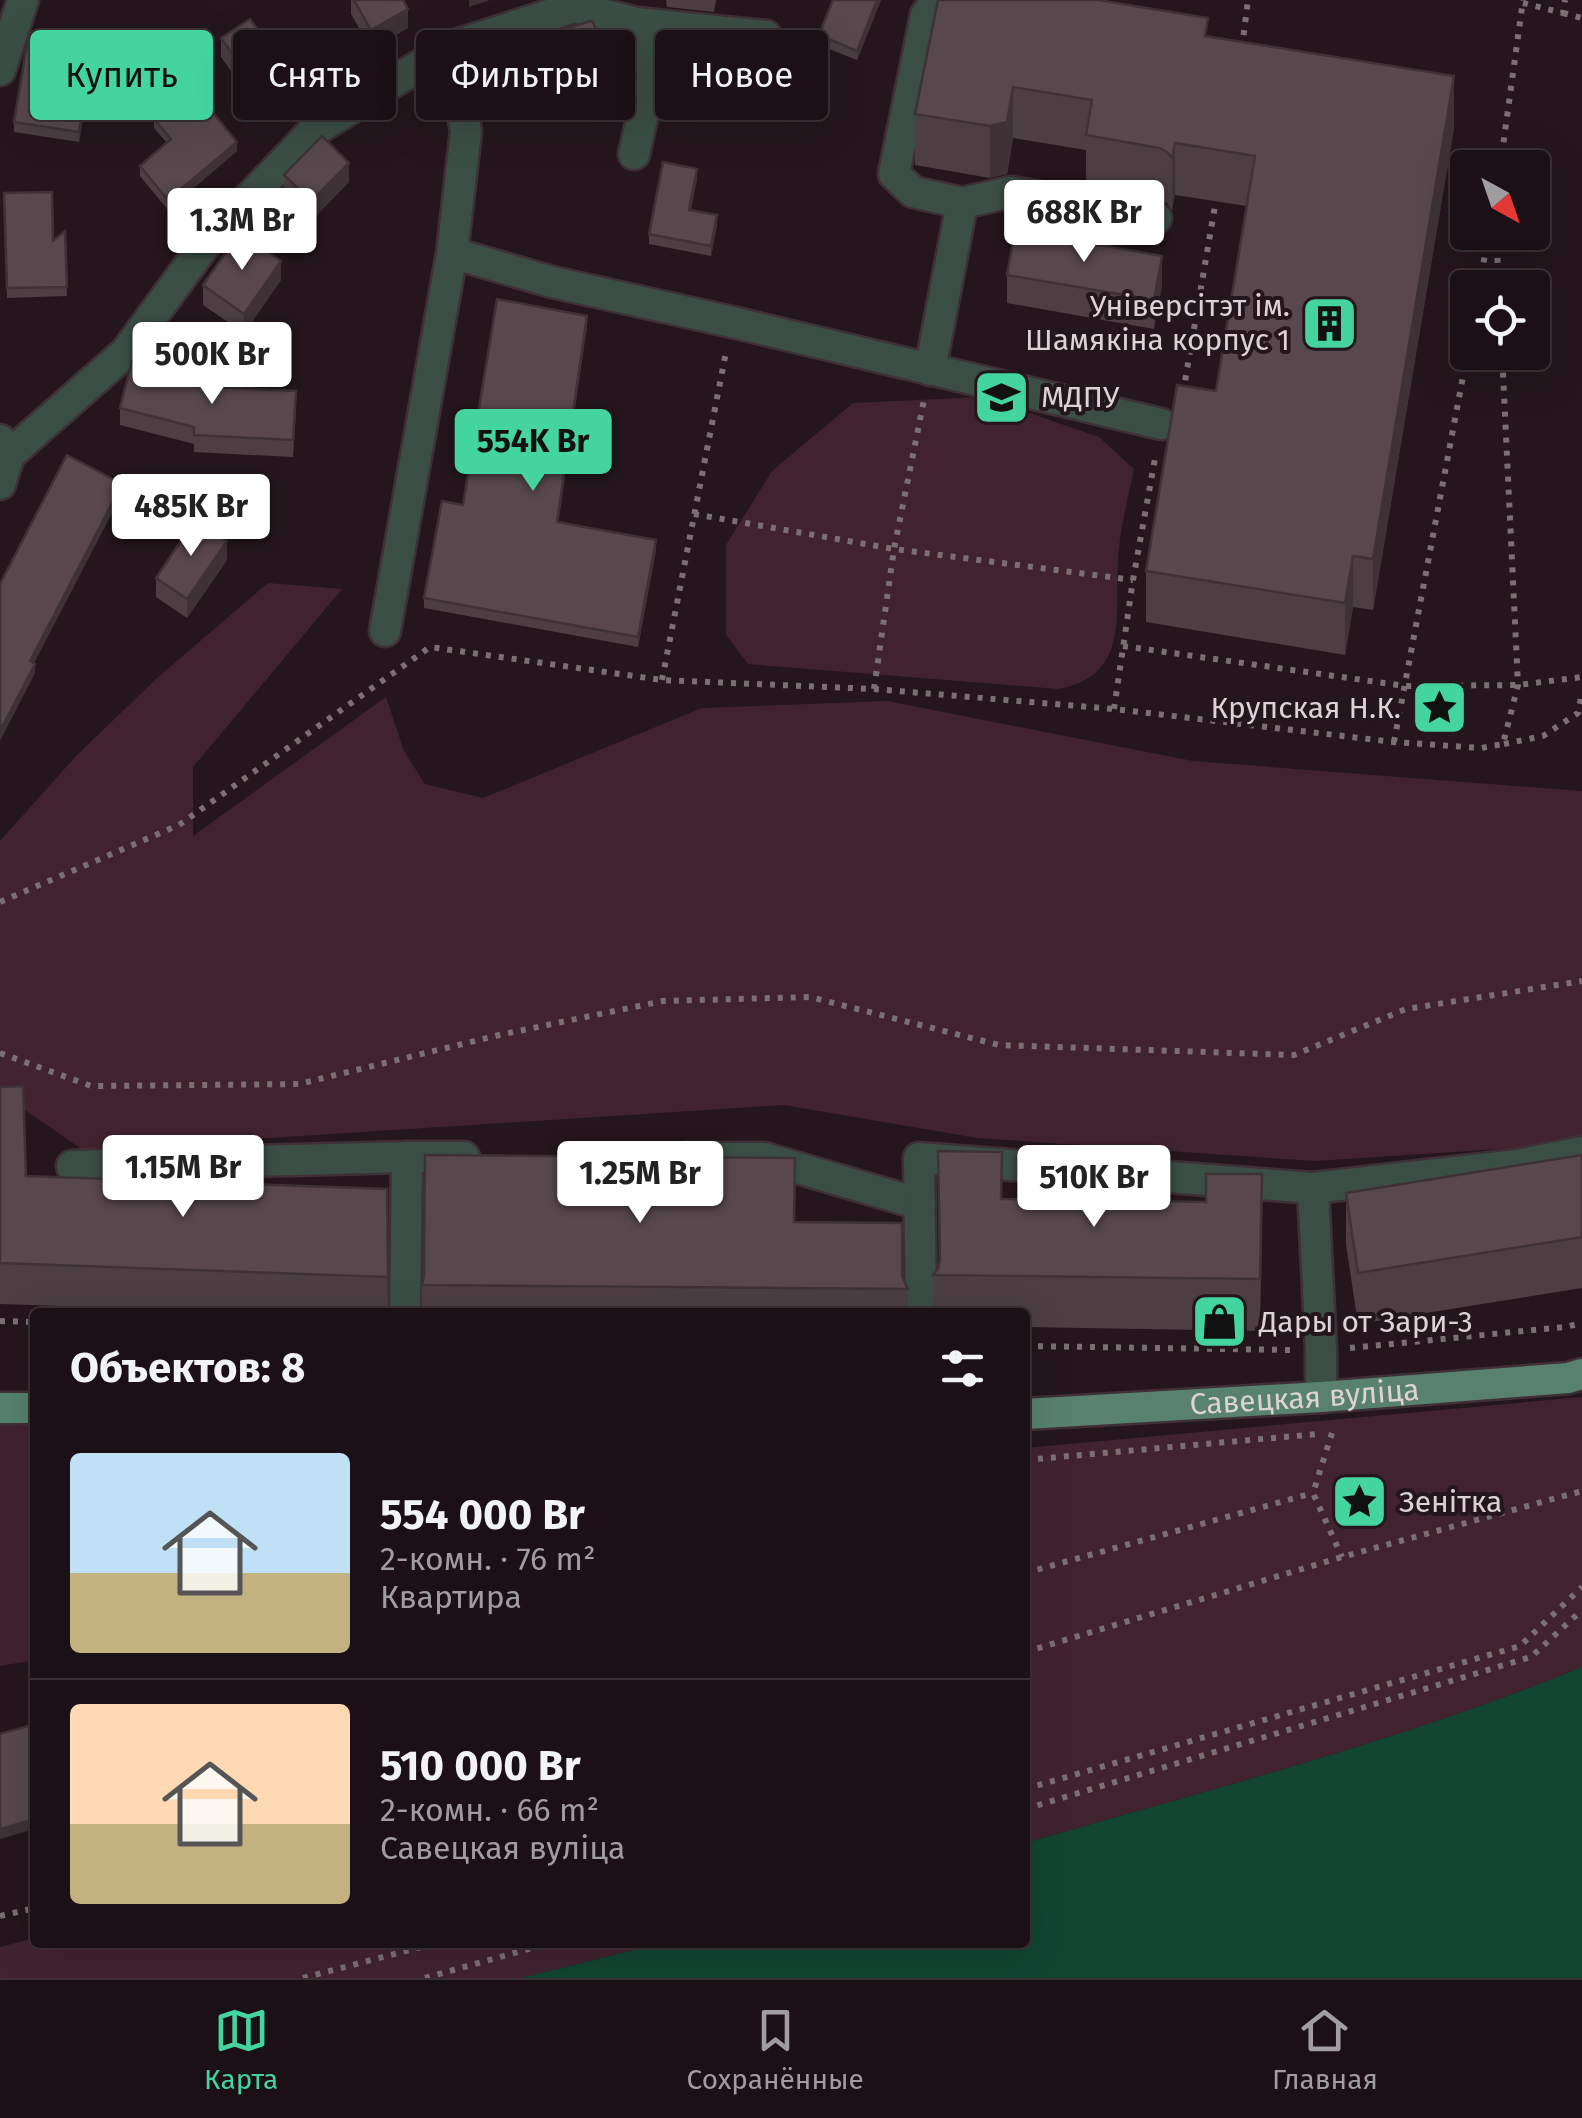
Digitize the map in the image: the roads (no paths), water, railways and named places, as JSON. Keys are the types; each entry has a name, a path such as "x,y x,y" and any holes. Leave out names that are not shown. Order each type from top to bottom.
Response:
{"main road":[{"name":"Савецкая вуліца","path":"1030,1414 1321,1397 1582,1374"},
{"path":"0,1408 30,1408"}],"street":[{"path":"0,70 24,0"},
{"path":"938,0 926,15 894,174 913,192 962,204 1011,192 1156,218"},
{"path":"498,30 573,3 636,23 706,30"},
{"path":"634,154 652,74 636,23"},
{"path":"3,460 126,352 203,247 312,132 416,68"},
{"path":"386,631 452,253 466,131 464,120"},
{"path":"930,370 962,204"},
{"path":"452,253 552,282 1162,424"},
{"path":"921,1308 919,1158 1313,1188 1517,1165 1582,1152"},
{"path":"405,1308 408,1157"},
{"path":"72,1166 486,1157"},
{"path":"665,1158 764,1158 920,1204"},
{"path":"1313,1188 1321,1397"}],"place":[{"name":"Універсітэт ім. Шамякіна корпус 1","path":"1329,323"},
{"name":"МДПУ","path":"1002,397"},
{"name":"Крупская Н.К.","path":"1440,708"},
{"name":"Дары от Зари-3","path":"1220,1322"},
{"name":"Зенітка","path":"1360,1502"}]}
